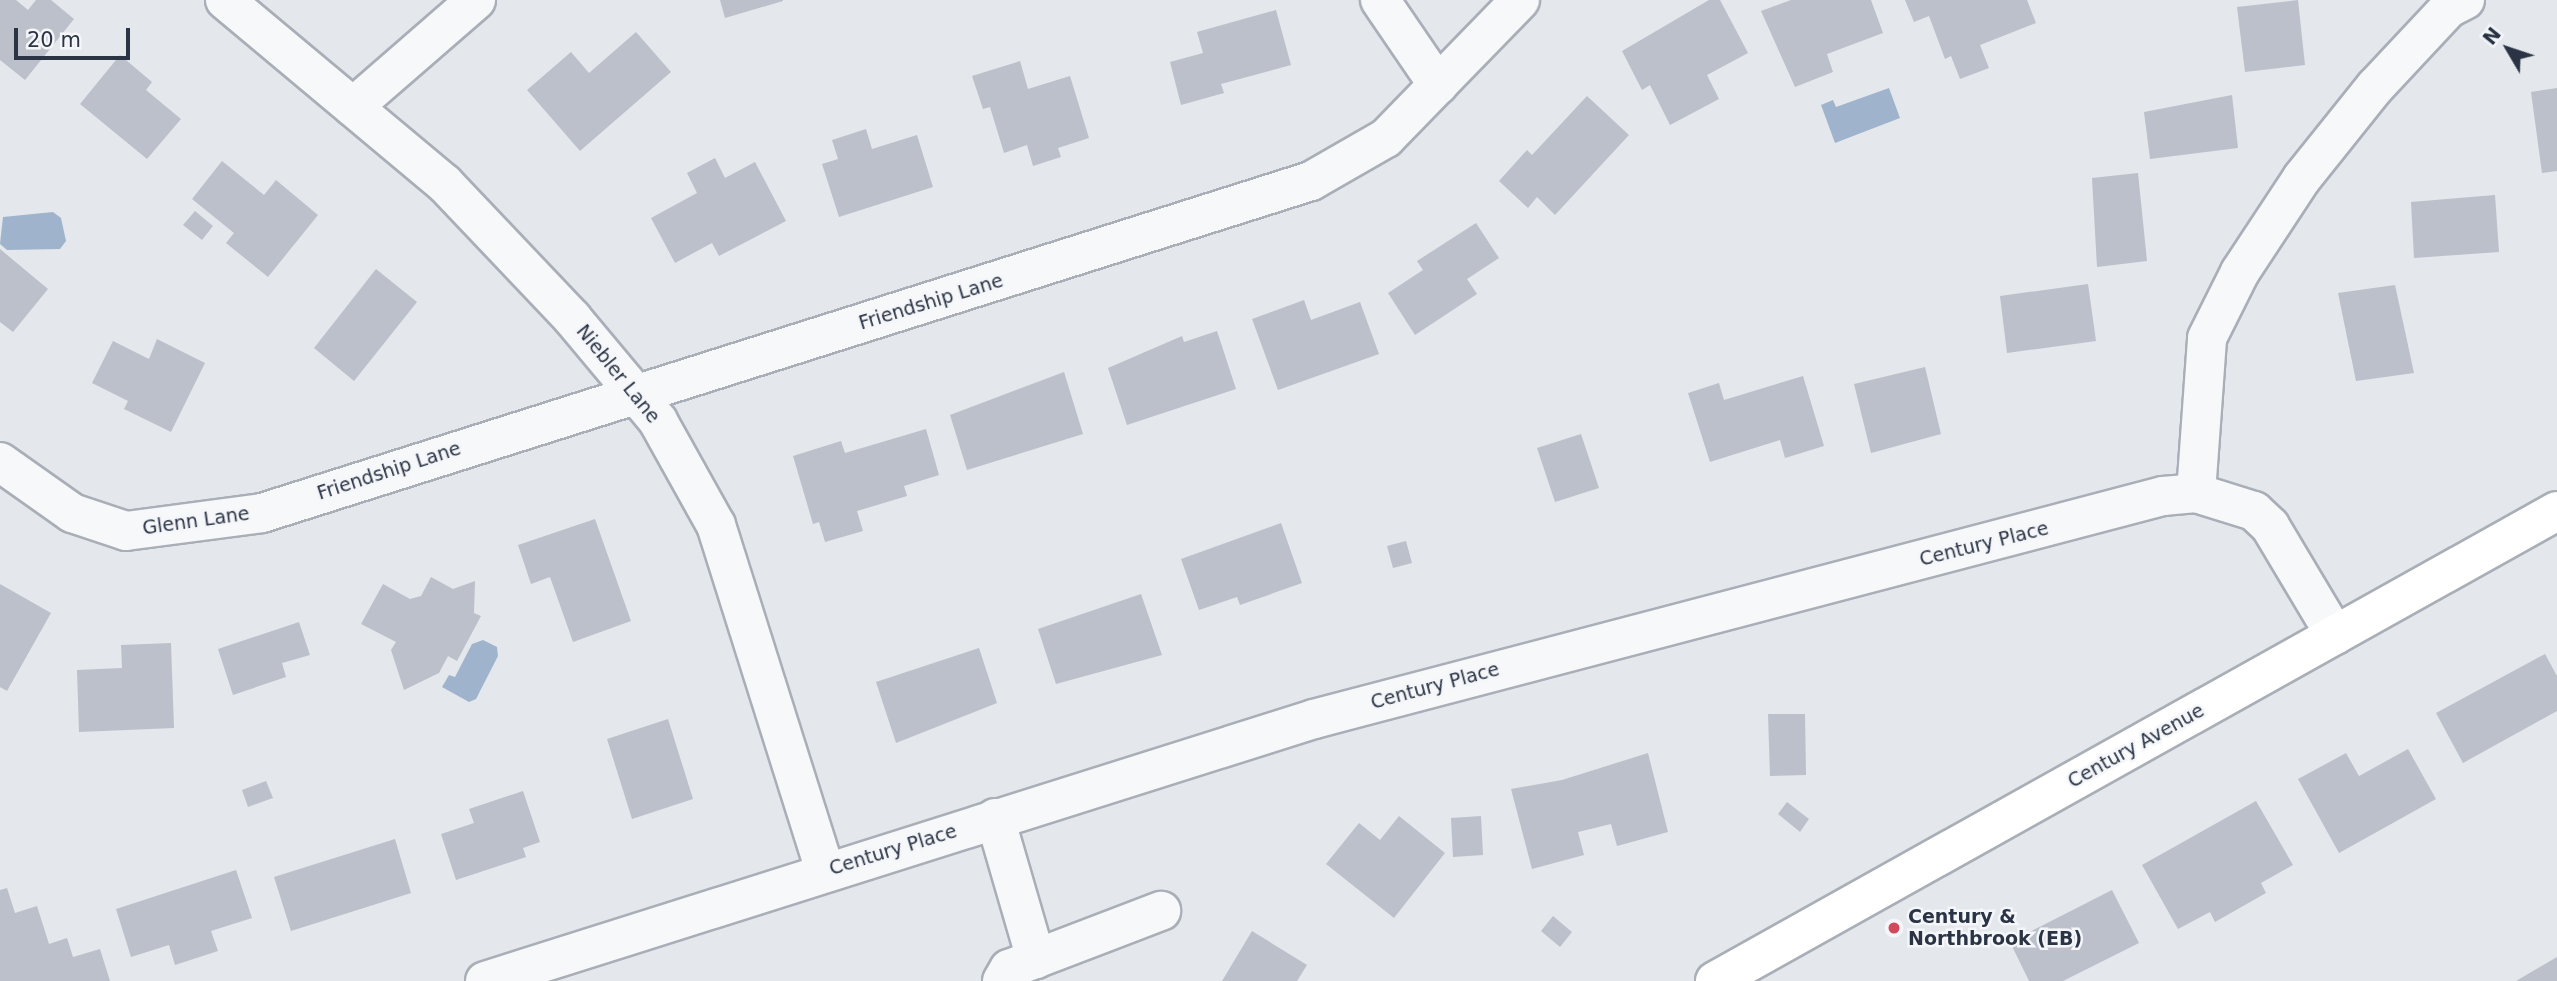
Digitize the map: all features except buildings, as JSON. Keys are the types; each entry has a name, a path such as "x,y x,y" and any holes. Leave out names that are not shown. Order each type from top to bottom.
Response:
{"main road":[{"name":"Century Avenue","path":"1715,981 2557,511"}],"street":[{"name":"Niebler Lane","path":"225,0 445,184 633,391 663,429 716,526 825,871"},
{"path":"353,107 476,0"},
{"path":"1380,0 1438,85"},
{"name":"Friendship Lane","path":"284,505 633,391 1311,181 1386,138 1520,0"},
{"path":"2196,493 2207,338 2240,272 2302,178 2375,87 2449,8 2465,0"},
{"name":"Glenn Lane","path":"0,462 72,513 126,531 284,505"},
{"name":"Century Place","path":"485,981 825,871 1314,719 1661,624 2163,496 2196,493 2254,511 2270,526 2335,635"},
{"path":"995,818 1036,958"},
{"path":"1002,981 1009,968 1161,911"}],"water":[{"path":"1889,88 1900,118 1835,143 1821,105 1833,100 1836,107"},
{"path":"53,212 61,218 66,241 60,249 7,250 0,244 3,217"},
{"path":"483,640 497,647 498,656 476,699 469,702 442,687 449,675 455,677 472,644"}],"place":[{"name":"Century & Northbrook (EB)","path":"1894,928"}]}
